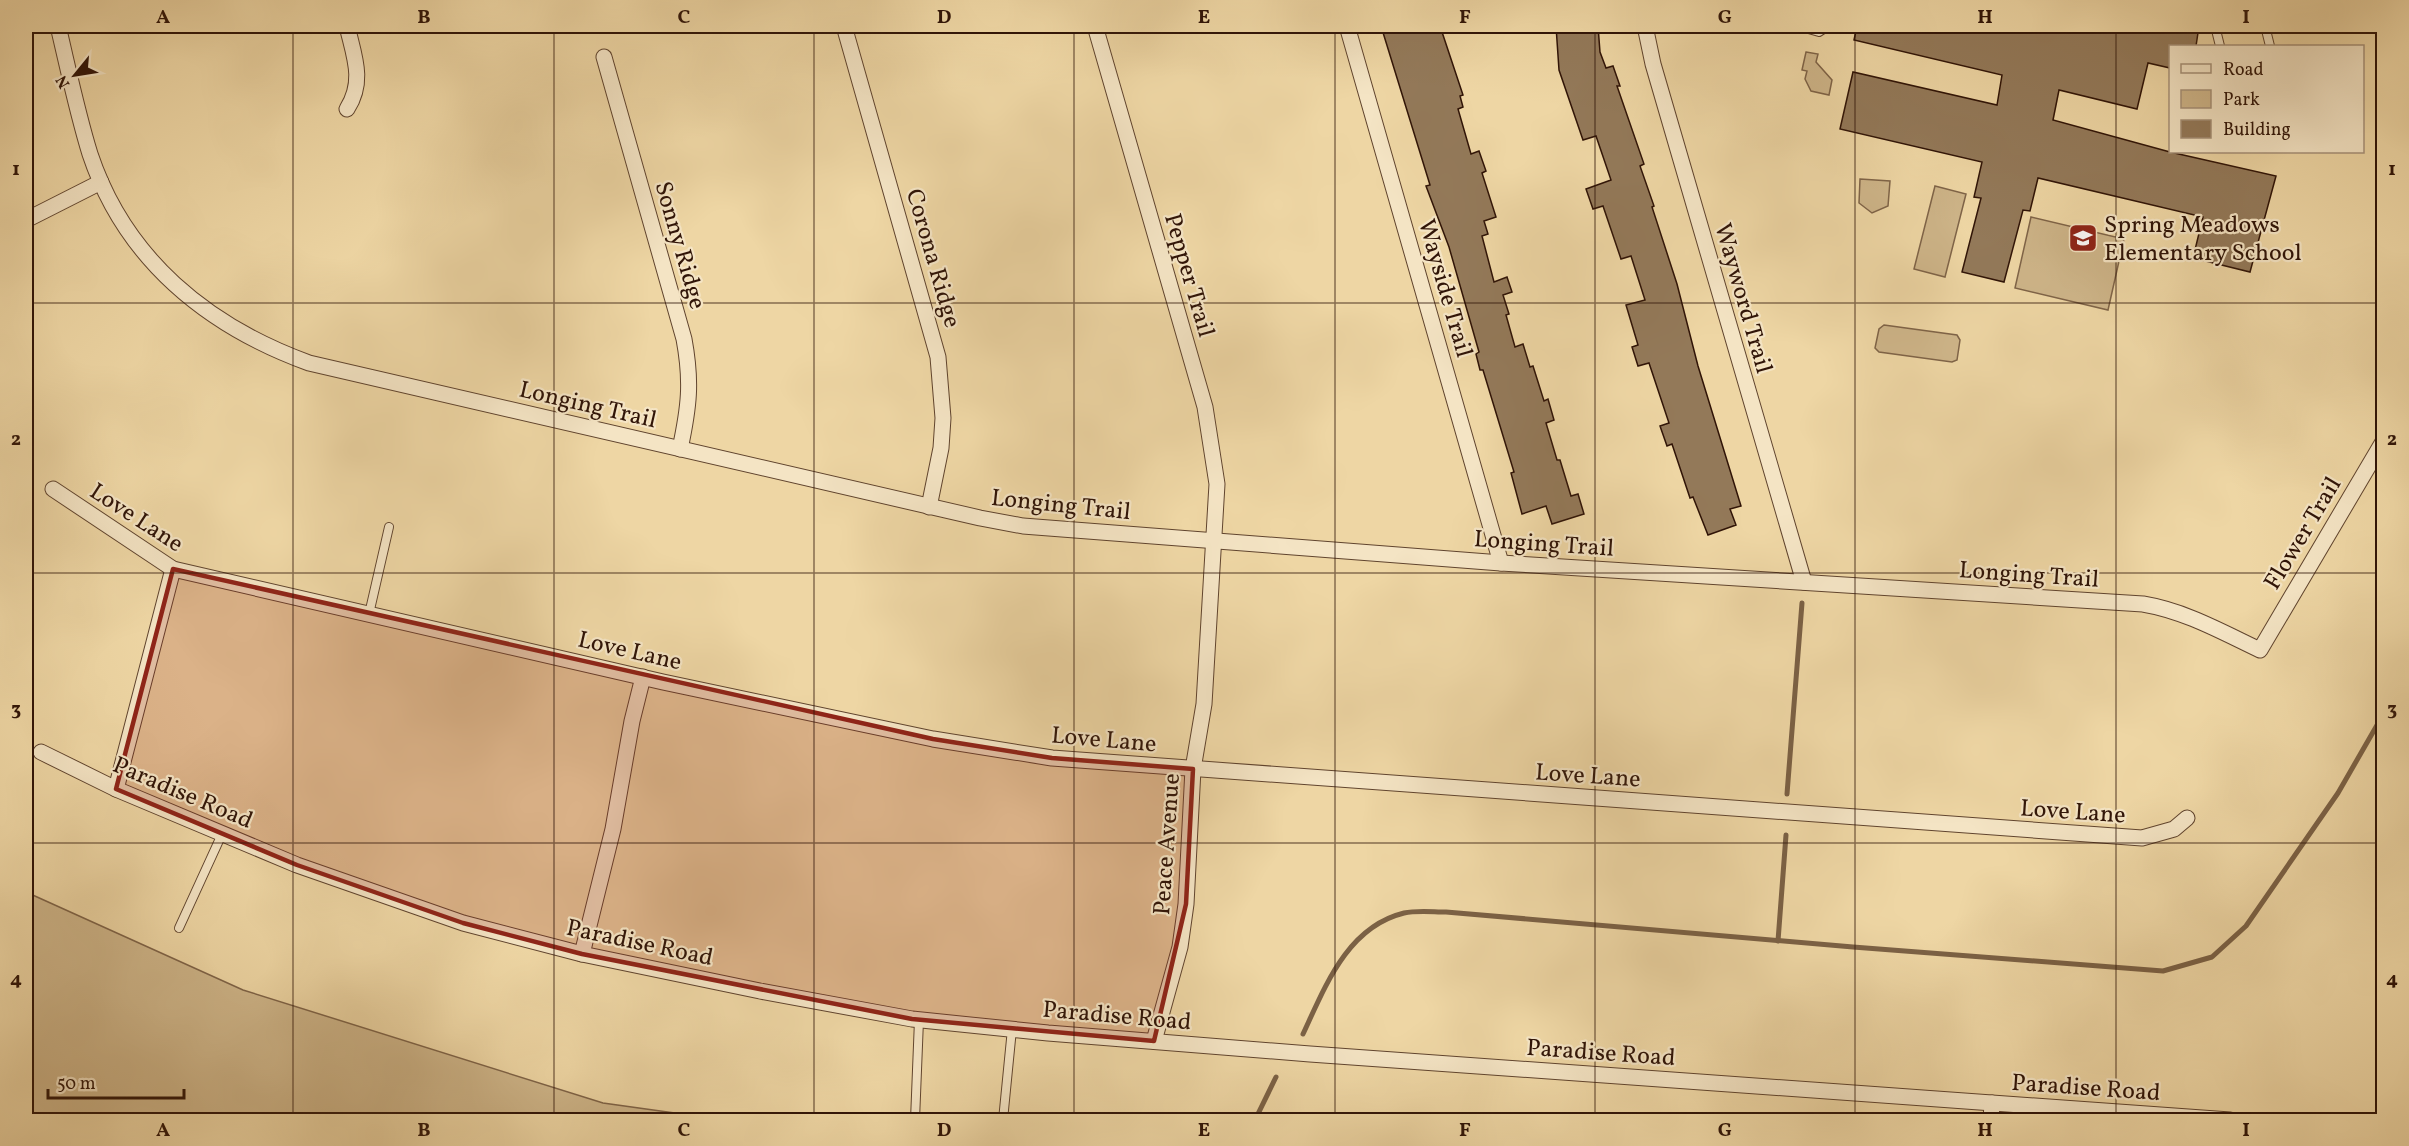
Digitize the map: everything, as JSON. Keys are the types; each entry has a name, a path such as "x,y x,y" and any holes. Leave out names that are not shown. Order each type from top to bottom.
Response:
{"street":[{"name":"Longing Trail","path":"58,26 81,122 101,182 120,218 162,273 215,318 276,351 309,363 929,507 1023,526 1501,563 2143,604 2163,607 2189,616 2260,650"},
{"path":"347,26 356,68 357,87 347,110"},
{"name":"Corona Ridge","path":"844,26 938,357 943,418 941,448 929,507"},
{"name":"Pepper Trail","path":"1095,26 1205,407 1217,484 1214,540"},
{"name":"Wayside Trail","path":"1347,26 1501,563"},
{"name":"Wayword Trail","path":"1645,26 1653,64 1804,582"},
{"name":"Sonny Ridge","path":"604,57 684,339 690,370 689,405 680,449"},
{"path":"26,220 101,182"},
{"name":"Flower Trail","path":"2260,650 2384,440"},
{"name":"Love Lane","path":"53,489 173,569 643,677 933,739 1052,758 2142,838 2174,829 2187,818"},
{"name":"Peace Avenue","path":"1154,1041 1180,946 1183,926 1193,769 1204,704 1214,540"},
{"path":"116,789 173,569"},
{"path":"582,954 613,829 632,721 643,677"},
{"name":"Paradise Road","path":"41,752 116,789 297,866 463,923 582,954 760,991 919,1020 1267,1051 2230,1120"},
{"path":"1991,1120 1992,1103"}],"lane":[{"path":"1798,26 1819,32 1828,26"},
{"path":"2215,26 2220,45"},
{"path":"2265,26 2270,45"},
{"path":"369,614 389,527"},
{"path":"179,928 222,834"},
{"path":"915,1120 919,1020"},
{"path":"1003,1120 1012,1029"}],"highlighted area":[{"path":"173,569 933,739 1052,758 1193,769 1186,904 1154,1041 912,1019 582,954 463,923 297,865 116,789"}],"green space":[{"path":"1806,52 1818,54 1816,62 1832,80 1829,95 1811,91 1805,79 1807,71 1802,70"},
{"path":"1860,179 1890,181 1888,206 1872,213 1859,203"},
{"path":"1935,186 1966,194 1945,277 1914,269"},
{"path":"2031,217 2124,239 2108,310 2015,288"},
{"path":"1884,325 1957,335 1960,340 1957,360 1952,362 1879,352 1875,348 1879,329"},
{"path":"26,892 243,990 603,1103 725,1120 26,1120"}],"building":[{"path":"1381,26 1428,26 1430,32 1441,29 1463,95 1460,96 1463,107 1458,109 1471,154 1479,151 1486,171 1482,173 1496,217 1484,221 1488,234 1482,236 1494,282 1507,277 1512,292 1503,295 1515,347 1523,344 1544,401 1548,399 1554,420 1546,423 1557,460 1560,460 1571,496 1578,494 1584,514 1552,524 1546,506 1522,514 1511,473 1514,472 1483,370 1480,370 1476,354 1479,352 1449,247 1426,186 1430,185"},
{"path":"1556,26 1598,26 1600,52 1606,68 1613,66 1620,86 1617,86 1644,164 1640,166 1654,206 1652,207 1677,284 1698,366 1741,506 1730,509 1736,525 1708,535 1693,497 1690,498 1672,444 1667,446 1660,426 1669,423 1649,363 1638,366 1632,347 1638,345 1626,305 1645,300 1631,256 1621,259 1603,206 1593,209 1586,189 1611,180 1596,136 1583,140 1559,70"},
{"path":"1857,26 2199,26 2196,45 2169,45 2169,68 2148,63 2137,109 2059,90 2053,120 2169,153 2276,176 2250,272 2193,258 2203,217 2038,178 2030,211 2023,210 2004,282 1962,272 1981,198 1974,197 1982,162 1840,129 1853,72 1997,105 2002,75 1854,40"}],"waterway":[{"path":"1787,794 1802,603"},
{"path":"1303,1034 1340,961 1353,945 1367,931 1384,920 1414,912 1446,912 2163,971 2212,957 2246,926 2338,793 2384,713"},
{"path":"1778,941 1786,835"},
{"path":"1255,1120 1276,1077"}],"place":[{"name":"Spring Meadows Elementary School","path":"2083,238"}]}
